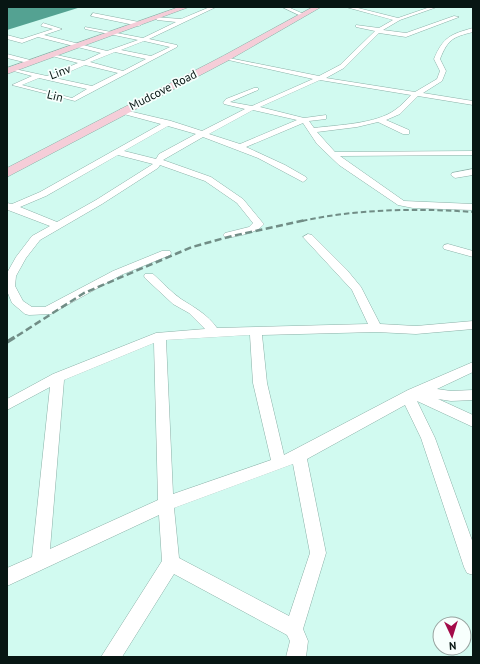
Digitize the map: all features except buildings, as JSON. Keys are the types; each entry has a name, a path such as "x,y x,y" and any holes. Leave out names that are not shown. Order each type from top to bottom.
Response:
{"street":[{"name":"Lin","path":"9,70 157,18 184,7"},
{"name":"Lin","path":"110,51 143,40 214,7"},
{"path":"284,7 303,15"},
{"name":"Mudcove Road","path":"7,173 226,58 260,37 318,7"},
{"path":"348,7 397,19"},
{"path":"166,252 117,273 47,311 29,311 18,303 10,286 12,276 30,243 57,225 138,178 155,166 162,156 252,108 317,78 336,71 348,63 357,51 379,30 397,19 435,7"},
{"name":"Lin","path":"93,15 139,24"},
{"path":"358,26 406,35 456,16"},
{"name":"Lin","path":"157,18 182,21"},
{"path":"7,37 22,40 59,29 43,25"},
{"name":"Lin","path":"7,83 73,100 93,88 175,46 87,28"},
{"path":"311,130 327,130 378,120 397,112 416,94 440,80 442,71 437,60 444,43 451,37 473,30"},
{"path":"38,35 79,46 151,58"},
{"name":"Linv","path":"9,70 48,78 110,51"},
{"path":"54,55 124,73"},
{"path":"7,56 32,62"},
{"path":"226,58 317,78 473,102"},
{"name":"Lin","path":"15,85 38,76"},
{"name":"Lin","path":"48,78 93,88"},
{"path":"7,88 15,85"},
{"path":"256,89 226,102 280,113 304,120 320,142 342,164 361,178 401,203 413,205 473,206"},
{"path":"123,111 204,133 283,166 302,179"},
{"path":"240,147 304,120 323,117"},
{"path":"378,120 406,132"},
{"path":"9,207 43,194 168,123"},
{"path":"117,152 145,160 158,161 189,171 215,183 240,201 259,223 258,226 228,235"},
{"path":"333,154 473,153"},
{"path":"455,174 473,172"},
{"path":"9,207 57,225"},
{"path":"308,237 343,272 357,289 376,328"},
{"path":"448,247 473,254"},
{"path":"150,276 177,301 198,314 207,322 214,332"},
{"path":"7,405 58,377 160,336 214,332 376,328 416,330 473,325"},
{"path":"256,331 260,383 279,463"},
{"path":"111,657 171,563 166,504 160,336"},
{"path":"7,577 166,504 300,456 414,394 473,367"},
{"path":"40,562 58,377"},
{"path":"414,394 451,396 473,395"},
{"path":"414,394 473,421"},
{"path":"414,394 473,567"},
{"path":"294,629 318,553 300,456"},
{"path":"171,563 294,629 299,641 296,657"}],"shaded area":[{"path":"7,7 81,7 7,30"}],"railway":[{"path":"302,221 344,214 387,210 473,212"},
{"path":"17,336 84,293 192,247 232,236 306,220"},
{"path":"7,342 18,335"}]}
